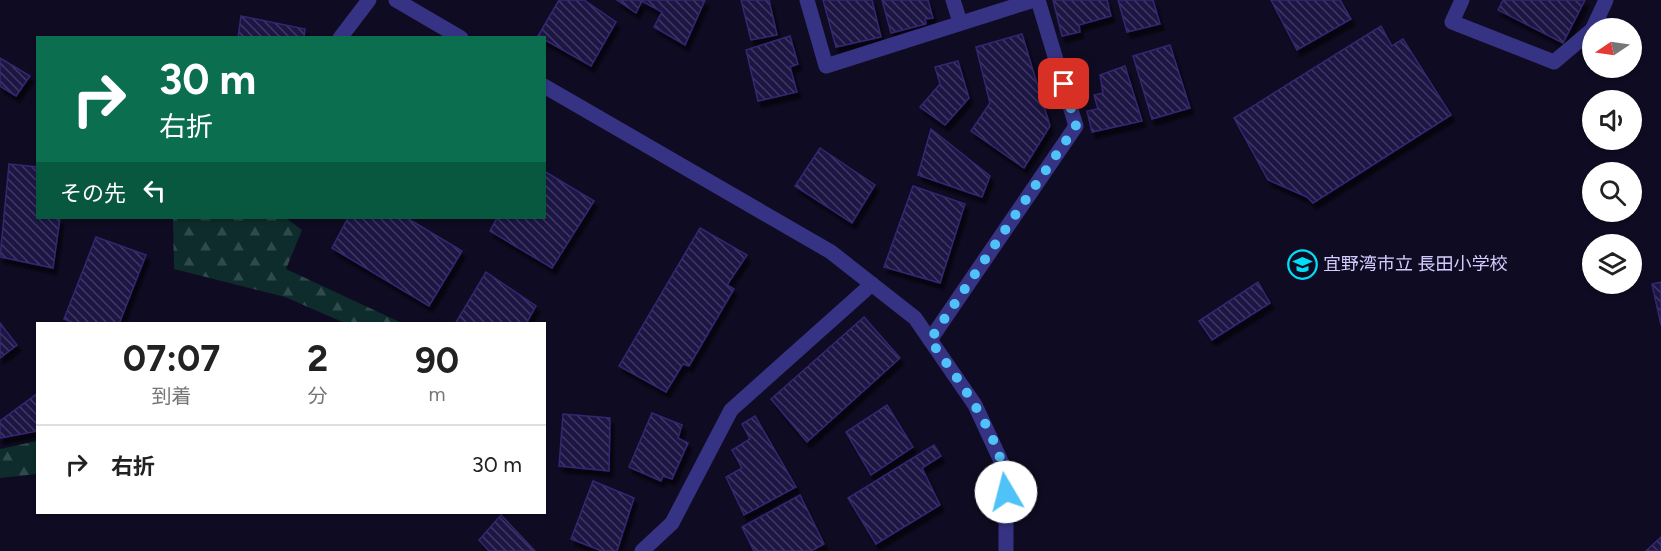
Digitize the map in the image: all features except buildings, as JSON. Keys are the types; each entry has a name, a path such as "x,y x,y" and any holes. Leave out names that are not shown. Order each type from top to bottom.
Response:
{"street":[{"path":"342,36 369,0"},
{"path":"396,0 458,36"},
{"path":"807,0 826,66 1034,0"},
{"path":"953,0 960,22"},
{"path":"930,340 1076,126 1038,0"},
{"path":"1462,0 1452,22 1554,62 1582,38"},
{"path":"1598,18 1606,0"},
{"path":"546,87 831,252 915,318 975,405 1006,472 1006,551"},
{"path":"642,551 672,523 731,410 872,284"}],"green space":[{"path":"173,219 287,219 302,230 286,269 400,322 342,322 285,297 174,269"},
{"path":"36,441 36,474 0,478 0,449"}],"place":[{"name":"宜野湾市立 長田小学校","path":"1302,264"}],"route":[{"path":"1006,492 1006,472 975,405 930,340 1076,126 1064,84"}]}
